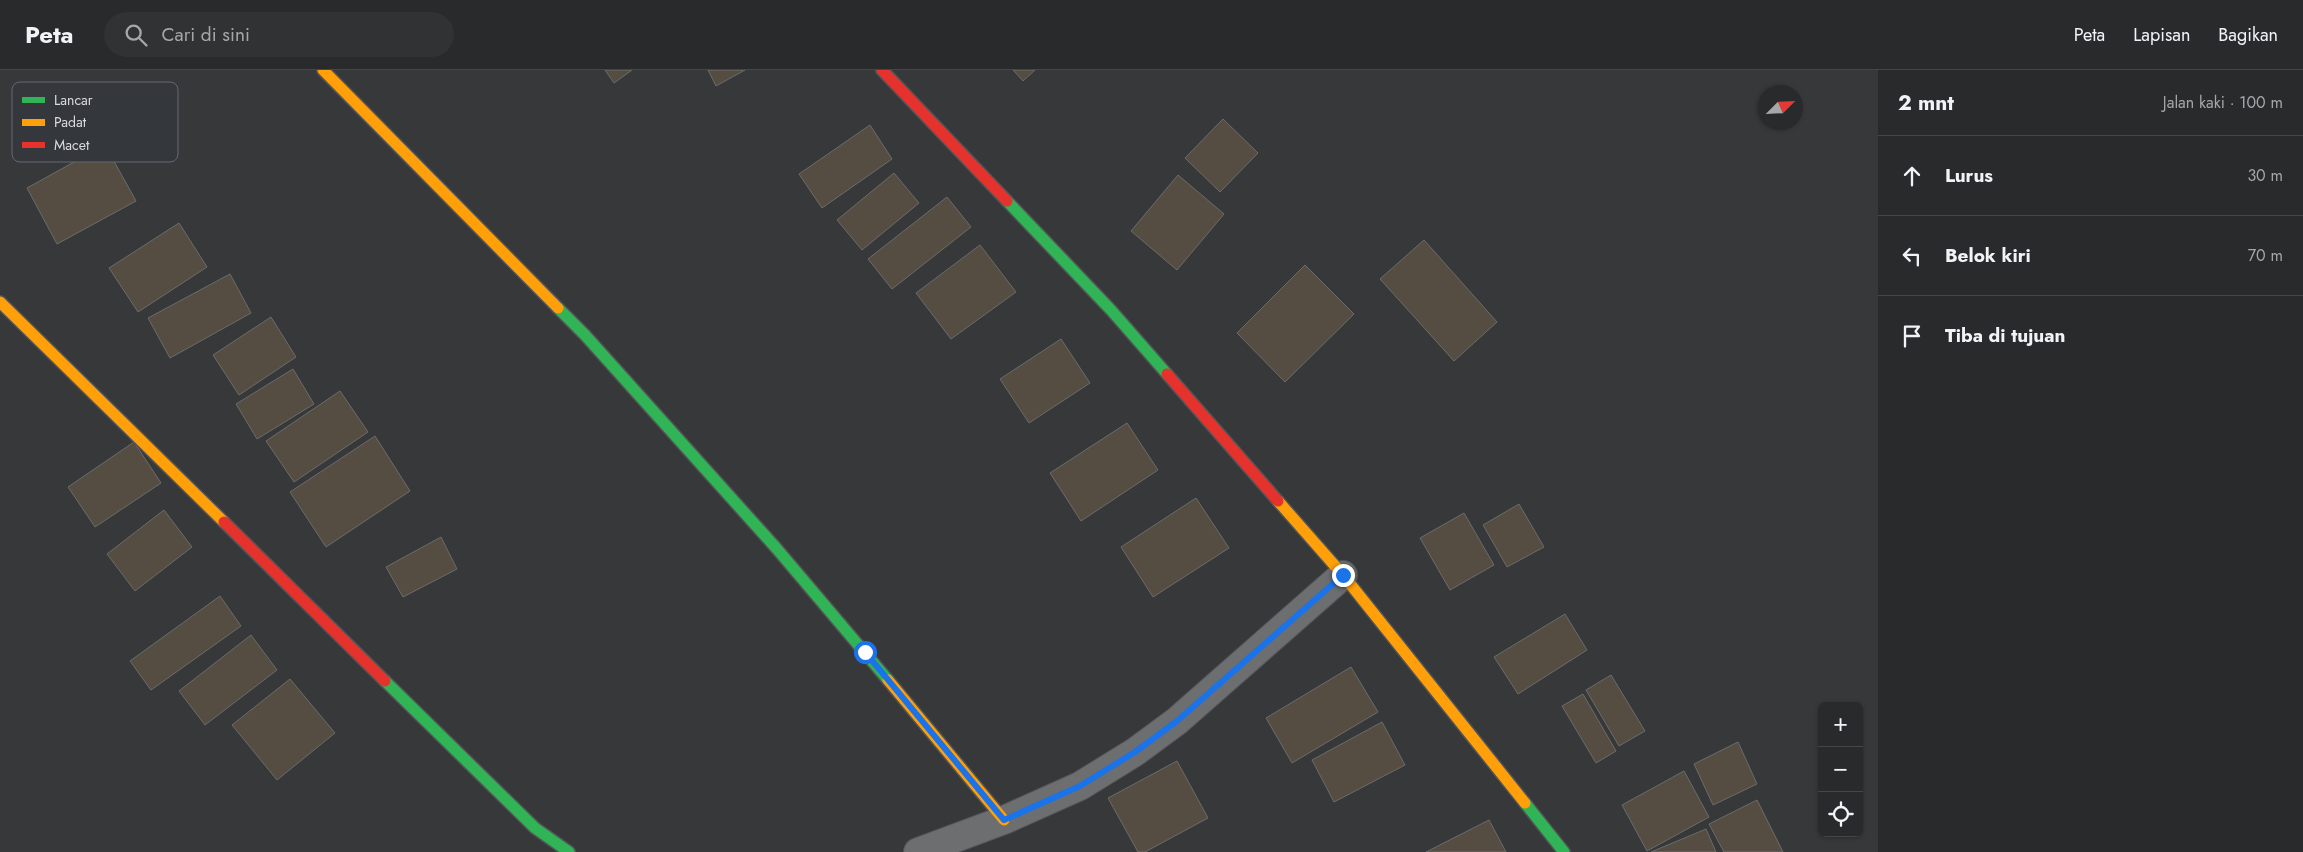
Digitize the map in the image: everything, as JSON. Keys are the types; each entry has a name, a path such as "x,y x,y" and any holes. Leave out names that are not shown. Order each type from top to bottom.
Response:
{"street":[{"path":"323,70 584,335 783,557 865,652 1004,820"},
{"path":"882,70 1111,310 1343,575 1564,852"},
{"path":"0,302 535,828 569,852"},
{"path":"918,852 971,843 1004,820 1080,786 1135,752 1177,721 1343,575"}],"building":[{"path":"605,70 632,70 614,83"},
{"path":"708,70 745,70 716,86"},
{"path":"1013,70 1035,70 1023,81"},
{"path":"1223,119 1258,153 1220,192 1185,158"},
{"path":"870,125 892,159 822,208 799,174"},
{"path":"74,162 114,162 136,201 57,244 27,188"},
{"path":"894,173 919,203 862,250 837,220"},
{"path":"1178,175 1224,214 1177,270 1131,231"},
{"path":"947,197 971,227 892,289 868,259"},
{"path":"179,223 207,267 138,312 109,268"},
{"path":"1424,240 1497,322 1454,361 1380,279"},
{"path":"980,245 1016,292 951,339 916,293"},
{"path":"1305,265 1354,314 1285,382 1237,333"},
{"path":"230,274 251,313 170,358 148,318"},
{"path":"271,317 296,357 239,395 213,355"},
{"path":"1061,339 1090,383 1029,423 1000,379"},
{"path":"293,369 314,404 257,439 236,404"},
{"path":"340,391 368,432 294,482 266,441"},
{"path":"1127,423 1158,470 1081,521 1050,473"},
{"path":"375,436 410,491 326,547 290,492"},
{"path":"134,442 161,483 95,527 68,487"},
{"path":"1196,498 1229,548 1153,597 1121,547"},
{"path":"1519,504 1544,547 1507,567 1483,525"},
{"path":"164,510 192,547 135,591 107,554"},
{"path":"1464,513 1494,565 1450,590 1420,538"},
{"path":"441,537 457,569 403,597 386,567"},
{"path":"220,596 241,626 151,690 130,661"},
{"path":"1565,614 1587,650 1518,694 1494,657"},
{"path":"251,635 277,670 205,725 179,691"},
{"path":"1351,667 1378,712 1292,763 1266,718"},
{"path":"1611,675 1645,731 1619,746 1586,690"},
{"path":"290,679 335,733 277,780 232,725"},
{"path":"1583,694 1616,751 1596,763 1562,706"},
{"path":"1382,722 1405,765 1334,802 1312,760"},
{"path":"1738,742 1757,784 1713,805 1694,764"},
{"path":"1177,761 1208,818 1145,852 1138,852 1108,798"},
{"path":"1684,771 1709,817 1647,851 1622,805"},
{"path":"1757,800 1783,852 1724,852 1709,824"},
{"path":"1489,820 1506,852 1426,852"},
{"path":"1706,829 1716,852 1651,852"}],"traffic: fast":[{"path":"1007,201 1111,310 1167,374"},
{"path":"558,308 585,335 777,549 888,680"},
{"path":"385,681 535,828 569,852"},
{"path":"1525,803 1564,852"}],"traffic: slow":[{"path":"323,70 558,308"},
{"path":"0,302 224,522"},
{"path":"1278,501 1343,575 1525,803"},
{"path":"888,680 1004,820"}],"traffic: jam":[{"path":"882,70 1007,201"},
{"path":"1167,374 1278,501"},
{"path":"224,522 385,681"}],"route":[{"path":"865,652 1004,820 1080,786 1135,752 1177,721 1343,575"}]}
